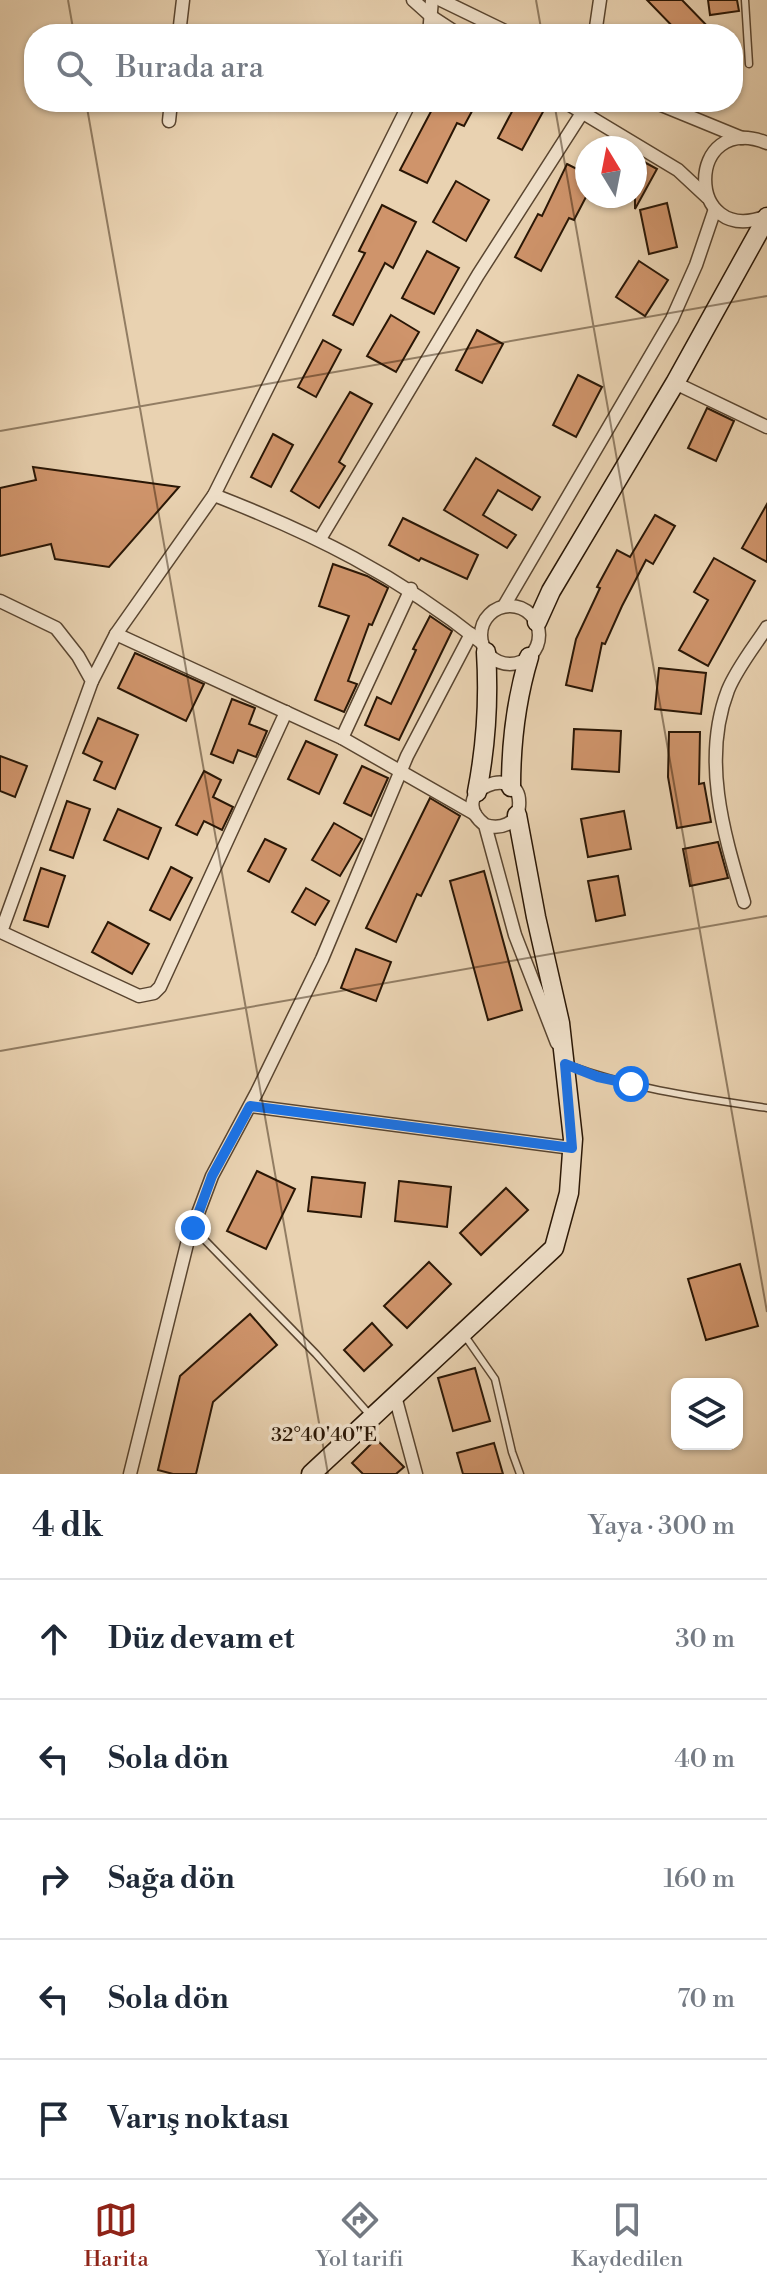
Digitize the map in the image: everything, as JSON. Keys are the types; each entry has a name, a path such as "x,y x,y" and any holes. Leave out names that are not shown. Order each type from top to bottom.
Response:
{"main road":[{"path":"537,622 551,591 675,383 767,217"},
{"path":"477,792 484,755 488,683 484,647"},
{"path":"511,787 518,691 529,657"},
{"path":"311,1474 554,1248 569,1193 572,1148 565,1064 560,1023 517,815"}],"street":[{"path":"180,24 183,0"},
{"path":"413,0 443,24"},
{"path":"431,24 432,0"},
{"path":"441,0 490,24"},
{"path":"596,24 600,0"},
{"path":"169,121 170,112"},
{"path":"286,712 154,993 139,996 0,933 92,681 116,634 214,495 405,112"},
{"path":"683,112 758,138"},
{"path":"320,539 478,275 582,113 678,170 726,218 740,222 767,217"},
{"path":"707,197 703,184 709,158 729,141 758,138"},
{"path":"504,606 672,319 696,265 715,209"},
{"path":"675,383 767,427"},
{"path":"214,495 320,539 411,589 471,634 484,647 502,663 521,662 529,657 539,641 537,622 523,609 504,606 495,610 483,624 484,647"},
{"path":"342,738 411,589"},
{"path":"0,601 56,628 78,656 92,681"},
{"path":"744,902 721,823 716,750 722,710 730,687 767,627"},
{"path":"116,634 342,738 475,814 485,825 515,935 565,1064"},
{"path":"130,1474 193,1228 212,1176 322,959 407,756 471,634"},
{"path":"475,814 473,807 477,792 489,783 504,783 511,787 519,800 517,815 507,825 485,825"},
{"path":"250,1106 572,1148"},
{"path":"395,1396 416,1474"}],"lane":[{"path":"745,0 749,64"},
{"path":"565,1064 598,1077 668,1093 767,1108"},
{"path":"193,1228 316,1354 372,1417"},
{"path":"463,1333 495,1379 520,1474"}],"building":[{"path":"647,0 682,0 705,24 670,24"},
{"path":"708,0 737,0 739,11 710,15"},
{"path":"431,112 472,112 464,126 457,123 427,183 400,170"},
{"path":"512,112 543,112 522,150 498,138"},
{"path":"567,164 575,168 575,208 580,208 574,220 569,218 541,271 515,257 538,214 542,216"},
{"path":"647,164 657,169 647,187"},
{"path":"456,181 489,200 466,241 433,222"},
{"path":"667,203 677,247 649,254 640,210"},
{"path":"382,205 416,222 393,268 385,263 353,325 333,315 365,253 359,251"},
{"path":"427,251 459,268 434,314 402,298"},
{"path":"639,261 668,280 645,316 616,297"},
{"path":"391,315 419,332 396,372 367,356"},
{"path":"477,330 503,344 482,383 456,370"},
{"path":"323,340 341,350 316,397 298,387"},
{"path":"578,375 602,387 576,437 553,425"},
{"path":"350,392 372,404 339,462 345,466 319,508 291,491"},
{"path":"707,408 734,421 716,461 688,448"},
{"path":"273,434 293,445 271,487 251,477"},
{"path":"476,458 540,497 532,510 498,490 483,515 516,535 507,548 444,510"},
{"path":"33,467 179,487 109,567 55,559 51,544 0,556 0,488 36,480"},
{"path":"767,504 767,562 742,548"},
{"path":"655,515 675,526 653,564 646,560 605,644 602,643 592,691 566,685 576,639 600,588 597,587 617,550 630,557"},
{"path":"403,518 478,555 467,579 421,558 419,561 389,545"},
{"path":"714,558 755,581 708,666 679,650 708,600 694,592"},
{"path":"333,564 367,576 388,588 372,625 369,624 348,681 357,684 344,712 315,700 349,616 319,606"},
{"path":"430,616 452,631 399,740 365,725 377,697 391,704"},
{"path":"135,653 204,684 186,721 118,688"},
{"path":"659,668 706,673 701,714 655,709"},
{"path":"232,699 255,708 249,724 267,731 256,757 238,750 233,763 211,754"},
{"path":"98,718 138,735 115,789 94,780 102,762 83,753"},
{"path":"574,729 621,731 619,772 572,769"},
{"path":"669,732 700,732 699,784 704,783 711,822 677,828 668,777"},
{"path":"306,741 337,755 319,794 288,779"},
{"path":"0,756 27,766 15,797 0,791"},
{"path":"362,766 388,778 371,816 344,803"},
{"path":"204,771 221,780 213,797 233,807 222,830 204,821 197,835 176,825"},
{"path":"430,798 460,816 421,896 417,894 396,942 366,928"},
{"path":"67,801 90,809 73,858 50,850"},
{"path":"118,809 161,828 148,859 104,840"},
{"path":"624,811 631,849 588,857 581,819"},
{"path":"334,823 362,839 340,876 312,860"},
{"path":"265,839 286,849 269,882 248,871"},
{"path":"718,842 728,878 690,886 683,849"},
{"path":"171,867 192,878 170,920 150,910"},
{"path":"41,868 65,876 48,927 24,920"},
{"path":"484,871 522,1010 488,1020 450,881"},
{"path":"618,876 625,915 596,921 588,881"},
{"path":"306,888 329,901 315,925 292,912"},
{"path":"108,922 149,944 132,974 92,952"},
{"path":"356,949 391,962 376,1001 341,988"},
{"path":"257,1171 295,1189 266,1249 227,1231"},
{"path":"312,1177 365,1183 361,1217 308,1211"},
{"path":"399,1181 451,1187 447,1227 395,1221"},
{"path":"506,1188 528,1210 481,1255 460,1233"},
{"path":"429,1262 451,1284 407,1328 384,1306"},
{"path":"740,1264 758,1326 706,1340 688,1279"},
{"path":"250,1314 277,1345 213,1402 196,1474 173,1474 158,1470 180,1376"},
{"path":"372,1323 392,1345 364,1371 344,1350"},
{"path":"475,1368 490,1421 453,1431 438,1378"},
{"path":"376,1439 404,1467 396,1474 363,1474 352,1463"},
{"path":"494,1443 503,1474 463,1474 457,1453"}],"route":[{"path":"193,1228 212,1176 250,1106 572,1148 565,1064 598,1077 631,1084"}]}
